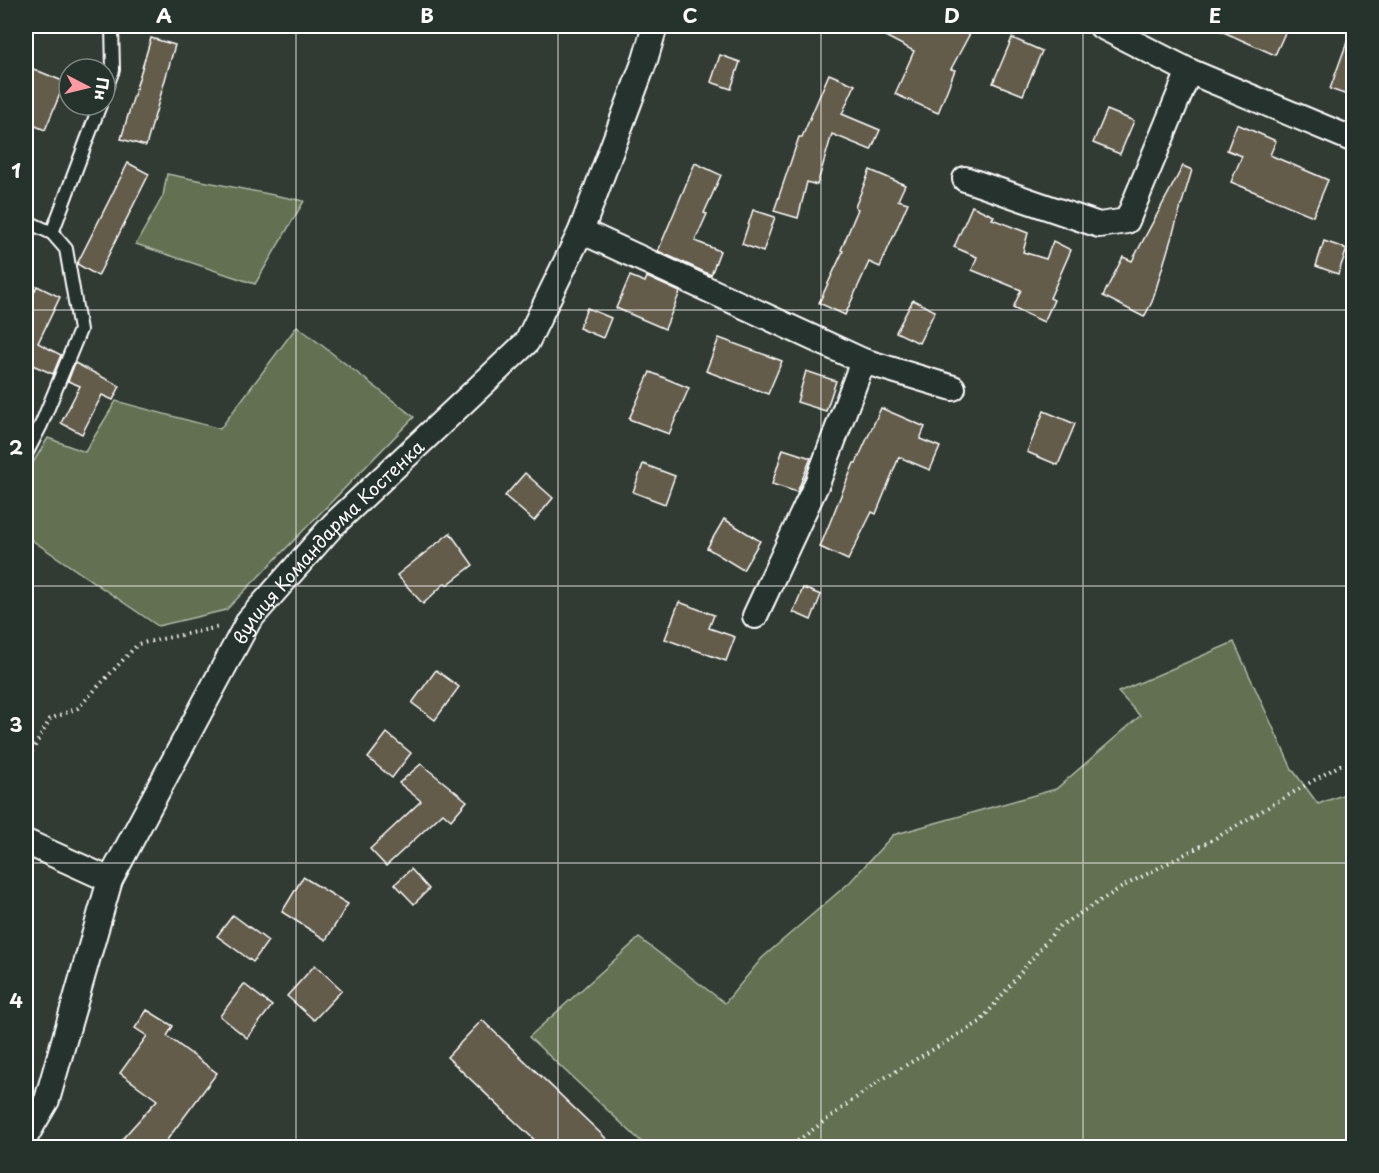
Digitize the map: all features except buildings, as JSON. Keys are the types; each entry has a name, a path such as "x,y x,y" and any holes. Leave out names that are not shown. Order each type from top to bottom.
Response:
{"street":[{"name":"вулиця Командарма Костенка","path":"26,1136 47,1100 111,880 249,620 333,525 527,342 581,231 645,60 655,26"},
{"path":"1101,26 1189,71 1353,140"},
{"path":"965,179 1099,225 1127,220 1189,71"},
{"path":"581,231 863,361 953,388"},
{"path":"755,616 818,481 863,361"},
{"path":"26,842 111,880"}],"lane":[{"path":"112,26 113,57"},
{"path":"52,232 95,117"},
{"path":"26,221 52,232 66,249 80,330 41,425 26,454"}],"path":[{"path":"26,762 50,719 78,708 138,644 249,620"},
{"path":"788,1148 879,1081 980,1022 1058,927 1124,886 1214,839 1340,765 1353,764"}],"green space":[{"path":"167,174 304,201 255,284 136,244 163,196"},
{"path":"297,326 414,417 226,610 158,626 26,536 26,474 48,438 85,452 116,401 220,429"},
{"path":"1234,642 1292,769 1318,804 1353,791 1353,1147 647,1147 529,1037 639,938 725,1003 762,958 850,882 893,835 1056,789 1140,716 1118,692"}]}
